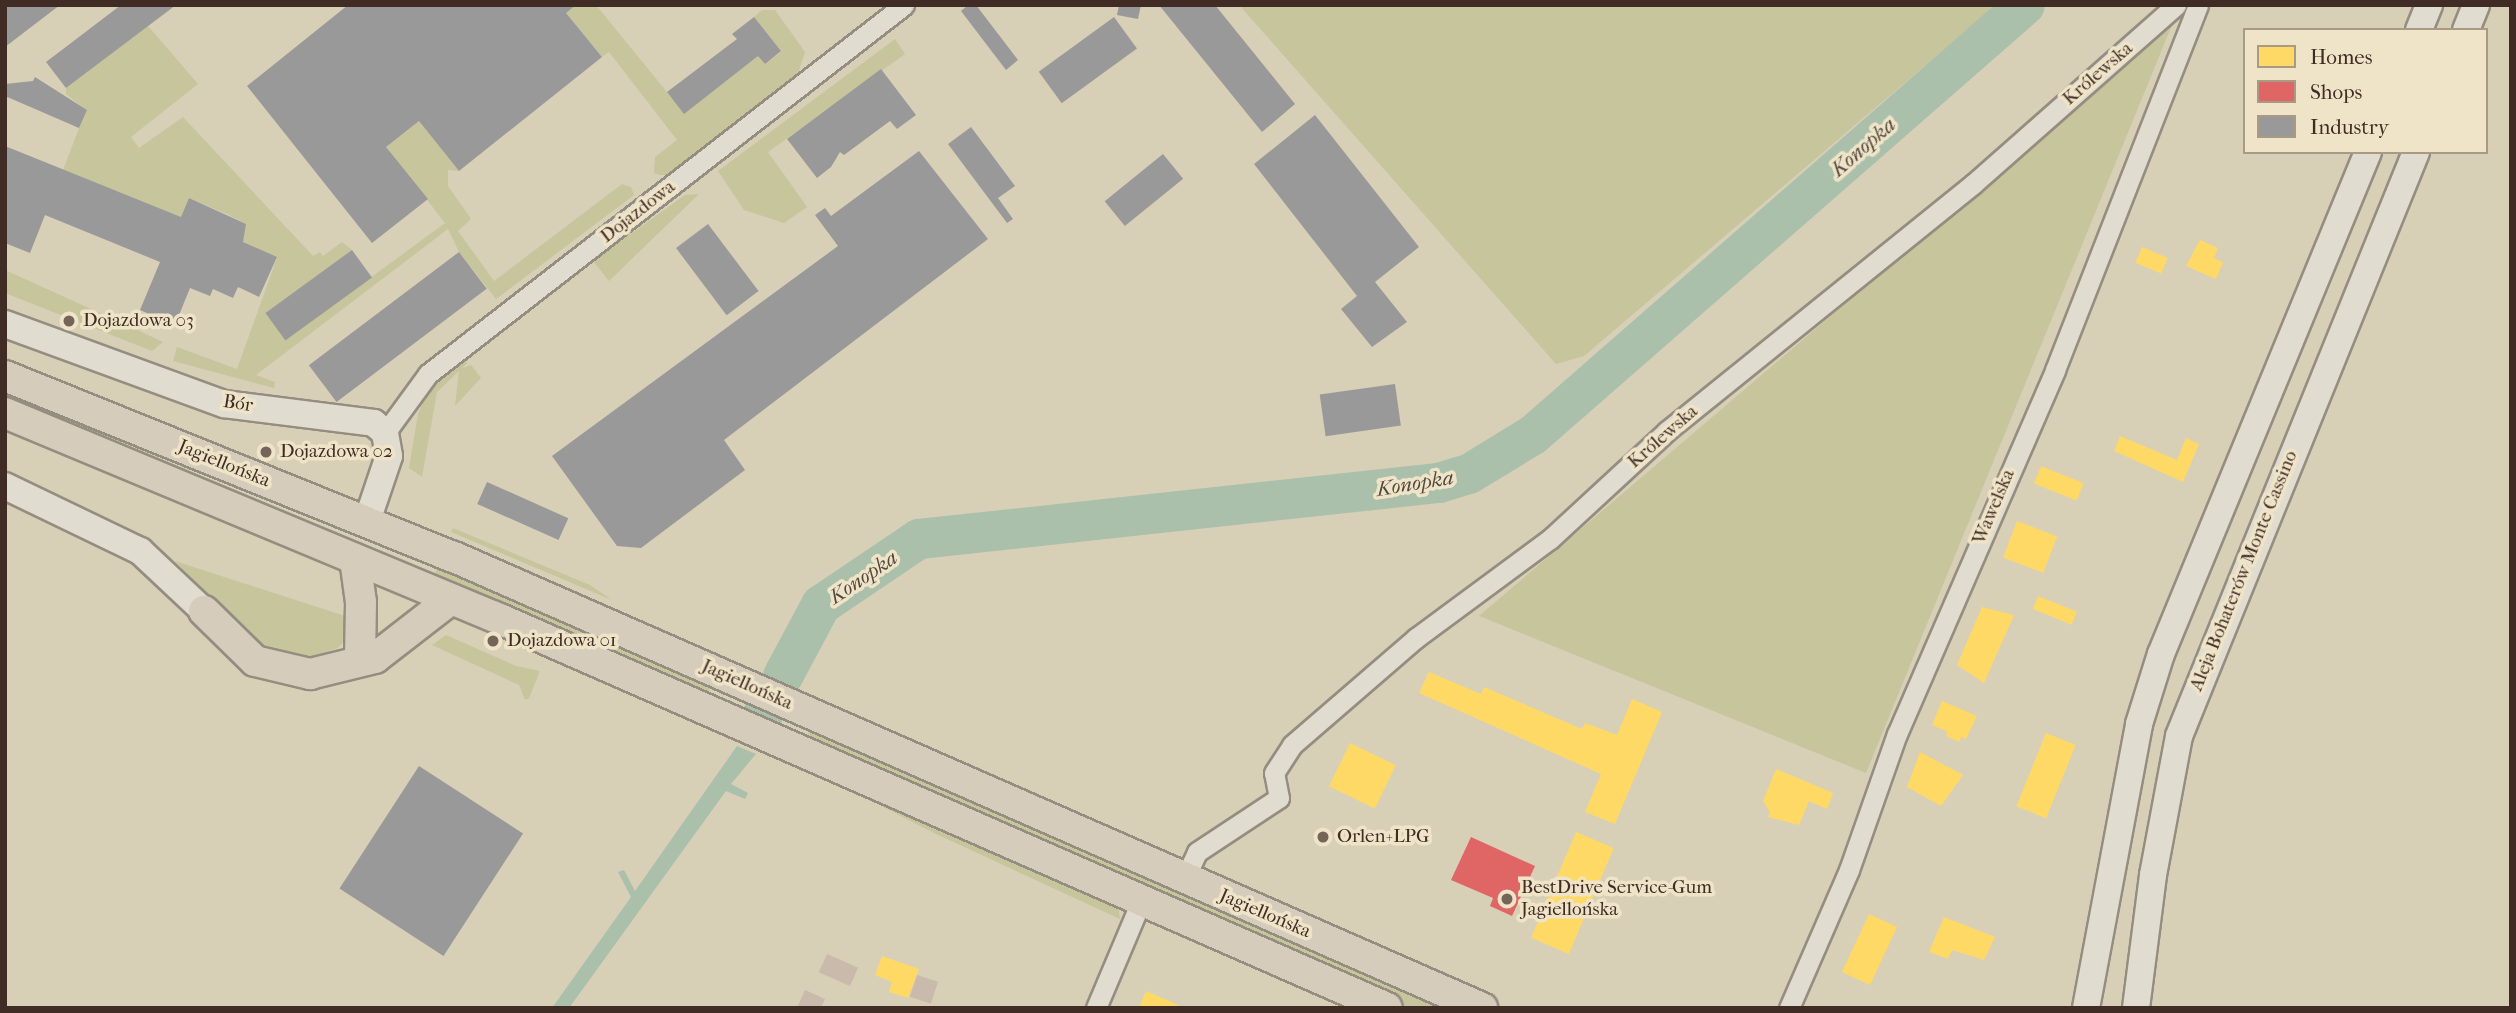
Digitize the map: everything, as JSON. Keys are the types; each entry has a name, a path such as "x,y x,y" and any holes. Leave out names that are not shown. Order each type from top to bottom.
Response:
{"main road":[{"path":"2420,28 2429,5"},
{"path":"2467,28 2476,5"},
{"path":"2086,1008 2139,724 2161,654 2367,154"},
{"name":"Aleja Bohaterów Monte Cassino","path":"2136,1008 2152,875 2179,736 2415,154"},
{"name":"Bór","path":"5,324 224,404 362,418 385,433"},
{"name":"Jagiellońska","path":"5,376 366,521 724,674 1184,880 1482,1008"},
{"name":"Jagiellońska","path":"5,413 451,598 800,748 1387,1008"},
{"path":"366,521 389,456 385,433"},
{"path":"5,486 140,551 243,652 279,670 310,674 338,669 360,658 375,658 451,598"},
{"path":"355,559 361,602 360,658"}],"street":[{"name":"Dojazdowa","path":"385,433 428,374 904,5"},
{"name":"Królewska","path":"1184,880 1197,852 1279,798 1274,773 1292,745 1416,638 1550,539 1667,431 1973,184 2176,5"},
{"name":"Wawelska","path":"1789,1008 1849,870 1897,734 2055,370 2198,5"},
{"path":"1097,1008 1142,899"}],"shaded area":[{"path":"576,5 596,5 684,113 758,56 765,64 781,52 754,17 762,10 775,10 805,52 798,74 668,175 660,175 654,173 655,157 677,140 609,52 602,57 566,13"},
{"path":"1239,5 1996,5 1584,356 1556,364"},
{"path":"2172,25 1866,773 1479,616"},
{"path":"148,26 198,84 131,137 139,148 183,117 313,256 320,252 323,256 342,242 352,250 266,313 286,340 445,223 386,147 419,121 459,171 448,170 448,186 471,219 458,231 494,281 622,184 631,187 634,195 496,299 459,252 448,229 256,375 275,382 274,388 173,361 177,347 237,369 277,258 243,242 246,224 189,198 181,217 63,170 86,110 66,94 66,88"},
{"path":"895,39 905,54 768,152 807,207 784,223 744,210 718,171"},
{"path":"699,194 609,281 593,261 685,195"},
{"path":"5,270 163,342 152,351 5,293"},
{"path":"464,358 467,363 462,368 471,365 481,378 455,406 459,371 437,392 422,477 409,468 418,414 427,393"},
{"path":"453,528 590,585 612,600 451,532"},
{"path":"175,561 345,616 352,611 350,634 338,648 313,657 258,647"},
{"path":"439,563 713,683 707,695 433,578"},
{"path":"446,635 516,666 540,671 529,698 525,700 519,685 432,645"},
{"path":"812,726 1445,1008 1409,1008 806,740"},
{"path":"737,746 756,754 731,784 748,793 745,799 726,791 569,1008 552,1008 631,897 618,872 624,870 635,891"},
{"path":"800,764 1118,904 1120,919 934,833"}],"building: Homes":[{"path":"2200,240 2218,248 2214,258 2223,262 2216,279 2186,266"},
{"path":"2142,247 2168,258 2161,274 2135,263"},
{"path":"2120,436 2177,460 2186,438 2199,444 2183,482 2114,451"},
{"path":"2041,466 2084,483 2077,501 2034,484"},
{"path":"2017,521 2057,536 2043,573 2003,557"},
{"path":"2038,596 2077,612 2072,625 2033,609"},
{"path":"1982,607 2014,615 1984,683 1957,665"},
{"path":"1429,672 1481,694 1484,687 1582,729 1585,723 1617,735 1632,699 1662,712 1615,824 1585,812 1601,774 1419,693"},
{"path":"1942,701 1977,716 1966,739 1961,737 1959,742 1946,736 1948,732 1932,725"},
{"path":"2046,733 2076,745 2046,818 2016,806"},
{"path":"1350,743 1396,765 1375,808 1329,786"},
{"path":"1920,752 1963,775 1941,806 1907,787"},
{"path":"1776,769 1833,793 1827,809 1809,801 1799,825 1768,817 1770,812 1763,801"},
{"path":"1576,832 1614,848 1569,954 1531,938"},
{"path":"1869,914 1897,927 1870,985 1842,972"},
{"path":"1944,917 1995,937 1984,960 1952,950 1948,959 1929,952"},
{"path":"882,956 919,969 908,998 889,992 892,982 875,975"},
{"path":"1146,991 1178,1005 1177,1008 1139,1008"}],"building: Shops":[{"path":"1471,837 1535,866 1512,916 1490,906 1493,898 1451,880"}],"building: Industry":[{"path":"5,5 60,5 5,47"},
{"path":"121,5 176,5 66,88 46,62"},
{"path":"348,5 576,5 566,13 602,57 459,171 419,121 386,147 428,199 372,243 247,86"},
{"path":"968,5 976,5 1018,60 1006,70 961,11"},
{"path":"1119,5 1141,5 1138,19 1117,15"},
{"path":"1159,5 1215,5 1295,104 1262,132"},
{"path":"754,17 781,51 765,64 758,56 684,114 667,92 737,39 732,34"},
{"path":"1114,17 1137,49 1062,103 1039,72"},
{"path":"881,69 916,115 897,129 890,121 844,155 840,152 831,167 817,178 787,139"},
{"path":"35,77 87,110 79,128 5,96 5,84 33,81"},
{"path":"1315,115 1419,247 1375,282 1407,322 1372,347 1341,309 1357,296 1254,164"},
{"path":"971,127 1015,186 998,198 1013,219 1007,223 948,144"},
{"path":"5,146 181,217 189,198 246,224 243,242 277,257 259,297 238,287 233,298 213,289 210,296 190,288 175,325 140,310 160,262 45,215 30,253 5,243"},
{"path":"919,151 988,239 724,440 745,470 641,548 617,546 552,456 838,246 815,215 825,208 831,216"},
{"path":"1163,154 1183,179 1125,226 1105,201"},
{"path":"708,224 759,291 727,315 676,248"},
{"path":"352,250 372,278 285,340 265,313"},
{"path":"459,252 487,289 337,402 309,365"},
{"path":"1395,384 1401,426 1326,436 1320,395"},
{"path":"487,482 568,518 559,540 477,504"},
{"path":"419,766 523,834 443,956 339,888"}],"building: Other":[{"path":"827,954 858,968 850,986 819,972"},
{"path":"917,975 938,982 931,1004 910,997"},
{"path":"805,990 825,999 821,1008 797,1008"}],"waterway":[{"name":"Konopka","path":"783,676 821,605 919,539 1439,483 1469,474 1533,435 2025,5"},
{"name":"Konopka","path":"762,716 766,709"}],"place":[{"name":"Dojazdowa 03","path":"69,321"},
{"name":"Dojazdowa 02","path":"266,452"},
{"name":"Dojazdowa 01","path":"493,641"},
{"name":"Orlen+LPG","path":"1323,837"},
{"name":"BestDrive Service-Gum Jagiellońska","path":"1507,899"}]}
